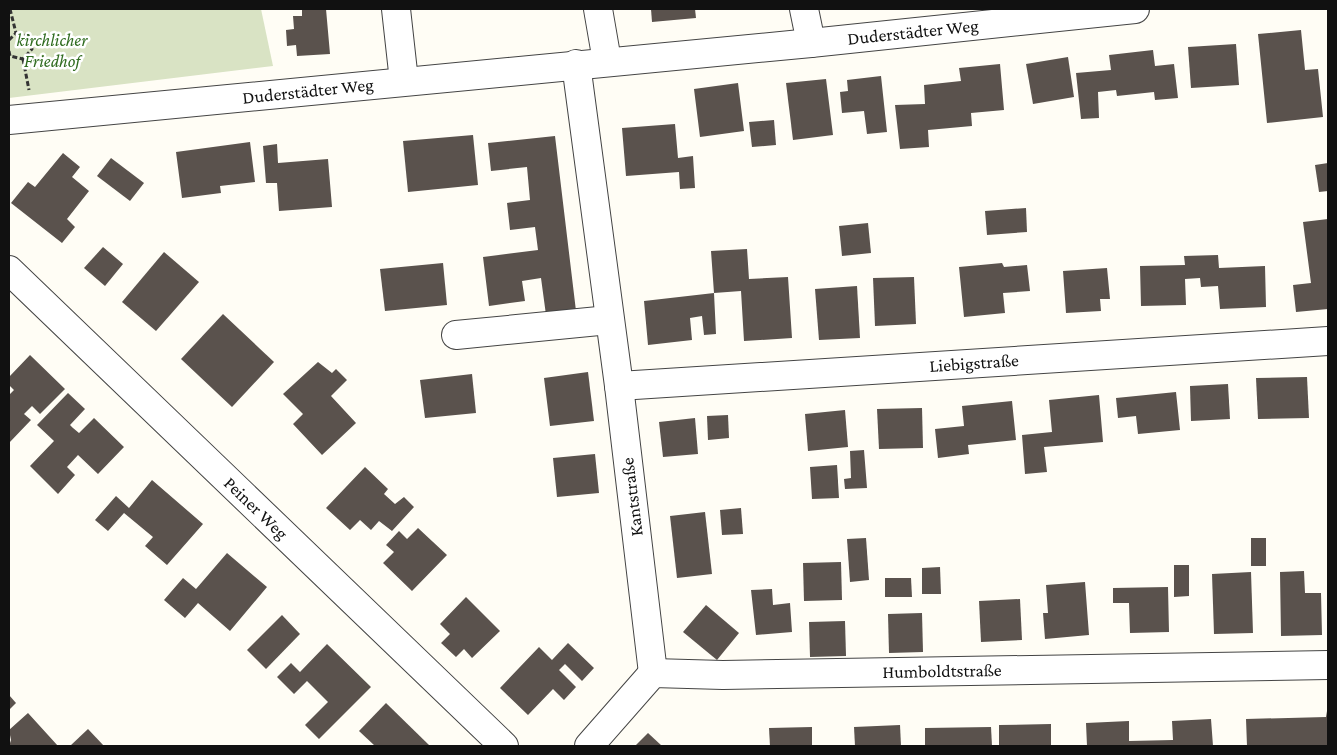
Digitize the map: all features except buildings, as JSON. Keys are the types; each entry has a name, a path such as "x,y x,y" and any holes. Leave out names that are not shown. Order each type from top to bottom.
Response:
{"street":[{"path":"396,9 404,81"},
{"path":"598,9 607,61"},
{"path":"804,9 811,43"},
{"name":"Duderstädter Weg","path":"22,119 607,61 811,43 1134,9"},
{"name":"Kantstraße","path":"576,64 619,386 653,674"},
{"name":"Peiner Weg","path":"9,270 504,746"},
{"path":"456,335 609,320"},
{"name":"Liebigstraße","path":"619,386 1328,341"},
{"name":"Humboldtstraße","path":"653,674 723,675 1328,665"},
{"path":"590,746 653,674"}],"path":[{"path":"10,9 16,33"},
{"path":"9,40 16,33"},
{"path":"16,33 29,36 32,49 23,59 22,119"},
{"path":"9,51 10,56 23,59"}],"green space":[{"name":"kirchlicher Friedhof","path":"9,9 261,9 273,66 9,98"}]}
